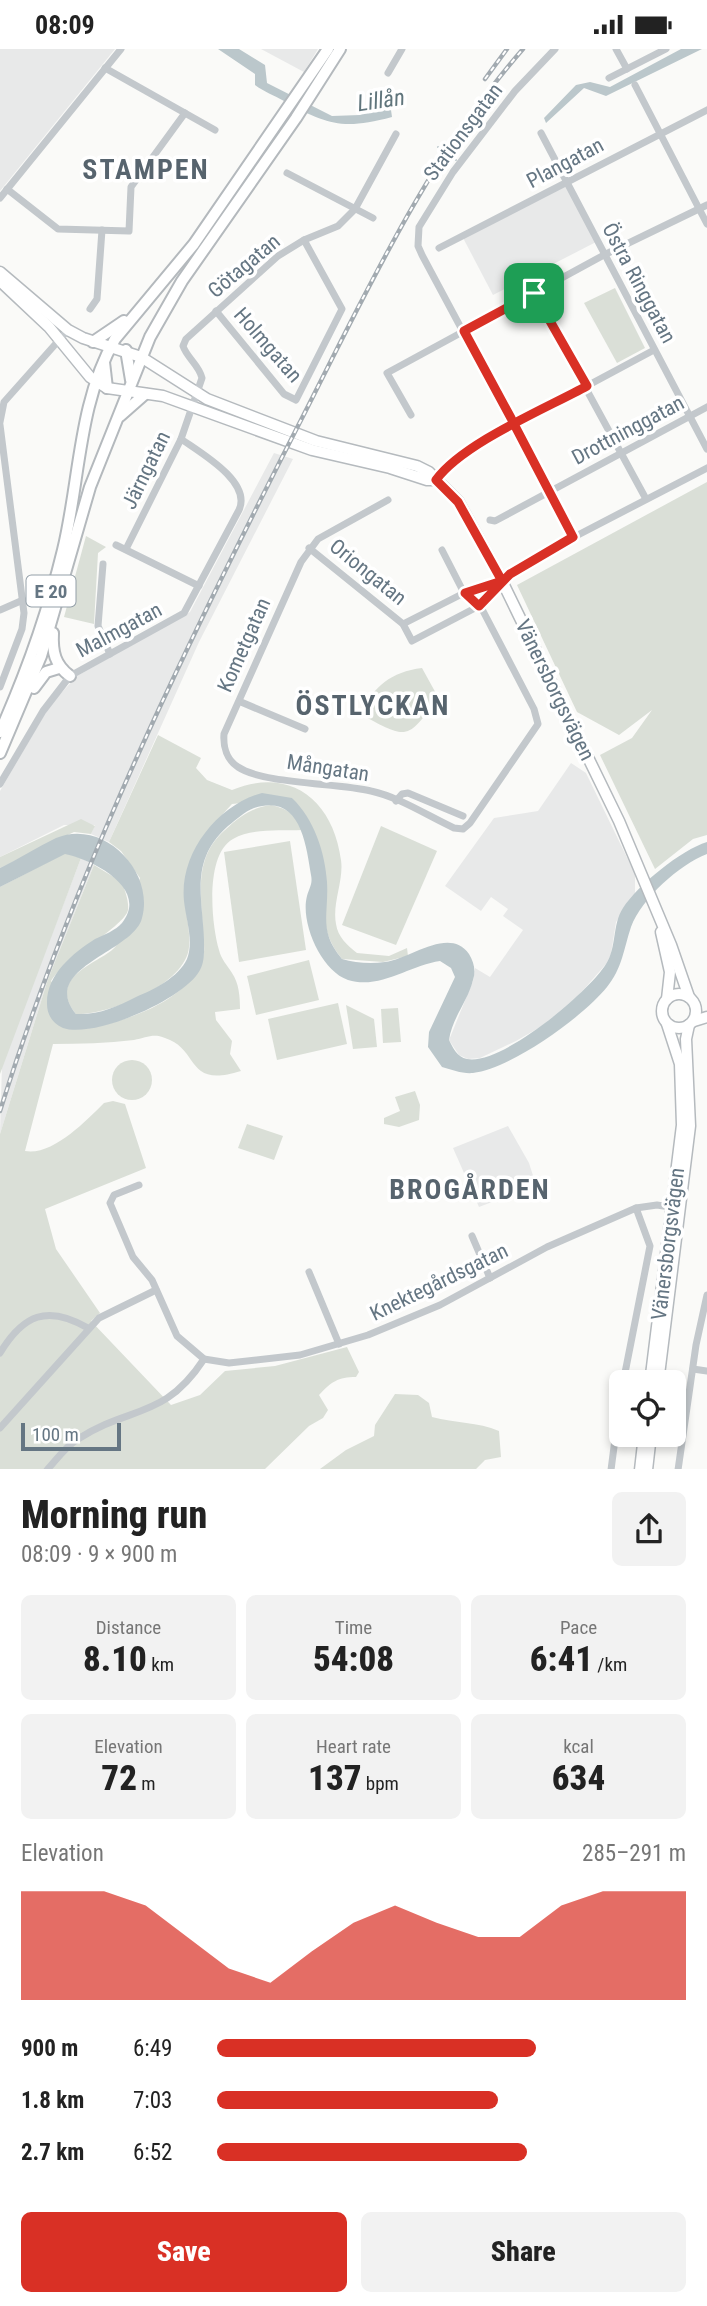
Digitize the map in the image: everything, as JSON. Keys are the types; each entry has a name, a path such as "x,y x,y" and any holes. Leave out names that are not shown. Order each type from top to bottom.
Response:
{"highway":[{"name":"E 20","path":"0,753 23,705 53,621 90,487 141,357 182,281 292,115 328,49"},
{"name":"E 20","path":"308,89 340,49"},
{"name":"E 20","path":"0,732 38,634 63,551 94,380 110,346 194,244 292,115"},
{"path":"93,342 133,316"},
{"path":"126,350 129,387"},
{"path":"104,359 107,388"},
{"path":"116,421 145,394"},
{"path":"53,621 52,649 59,668 70,676"},
{"path":"23,705 46,672 59,668"}],"main road":[{"path":"0,266 12,280"},
{"path":"0,271 12,280"},
{"name":"Vänersborgsvägen","path":"12,280 68,330 93,342 126,350 197,393 301,436 408,463 429,472 458,502 502,581 642,874 690,998"},
{"path":"0,281 59,338 94,380 107,388 129,387 145,394 193,405 312,450 436,480"},
{"name":"Vänersborgsvägen","path":"656,911 670,972 667,999"},
{"path":"707,1004 678,994 667,999 662,1012 667,1024 678,1028 707,1017"},
{"path":"690,998 696,1012 691,1023"},
{"name":"Vänersborgsvägen","path":"652,1370 690,1126 686,1039 691,1023"},
{"name":"Vänersborgsvägen","path":"659,1370 676,1208 682,1098 680,1063 667,1024"},
{"path":"640,1469 643,1447"},
{"path":"647,1469 650,1447"}],"street":[{"path":"0,198 121,49"},
{"path":"388,73 402,49"},
{"name":"Stationsgatan","path":"464,331 418,246 424,217 453,172 515,91 555,49"},
{"path":"616,49 627,69"},
{"path":"609,78 666,49"},
{"path":"106,68 215,130"},
{"path":"635,85 659,134 703,207 707,224"},
{"name":"Plangatan","path":"439,248 707,110"},
{"path":"7,189 58,229 129,231 131,187 185,113"},
{"name":"Östra Ringgatan","path":"541,133 707,449"},
{"name":"Götagatan","path":"193,405 202,378 201,371 183,346 216,311 278,256 303,240 338,226 355,209 396,134"},
{"path":"287,173 373,218"},
{"path":"411,415 387,373 604,255 703,207"},
{"path":"90,309 97,299 102,230"},
{"name":"Holmgatan","path":"216,311 284,394 296,400 342,309 303,240"},
{"path":"534,293 587,386 646,499"},
{"path":"0,687 22,629 23,600 0,423 4,402 68,330"},
{"path":"464,331 573,537"},
{"path":"436,480 462,454 654,350"},
{"name":"Järngatan","path":"126,549 181,439 193,405"},
{"name":"Drottninggatan","path":"490,520 495,521 707,407"},
{"name":"Malmgatan","path":"0,784 43,711 70,676 178,618 199,586 242,499 233,481 181,439"},
{"path":"502,581 573,537 707,468"},
{"path":"309,548 325,534 388,500"},
{"path":"116,545 199,586"},
{"name":"Oriongatan","path":"309,548 403,624 412,641 479,606 502,581"},
{"name":"Kometgatan","path":"229,758 224,734 309,548"},
{"path":"442,550 465,593 479,606"},
{"path":"103,564 98,626 110,654"},
{"name":"Oriongatan","path":"403,624 465,593 502,581"},
{"path":"0,610 23,600"},
{"name":"Mångatan","path":"229,758 241,769 373,791 454,828 463,829 470,823 538,724 534,709 479,606"},
{"path":"241,702 305,729"},
{"path":"396,801 402,794 408,793 463,816"},
{"path":"47,1469 71,1444 88,1433 173,1397 188,1383 204,1359 177,1336 156,1290 133,1257 110,1203 114,1195 139,1185"},
{"name":"Knektegårdsgatan","path":"204,1359 229,1363 256,1361 300,1355 339,1344 402,1322 547,1247 636,1208 657,1205 676,1208"},
{"path":"626,1370 650,1246 636,1208"},
{"path":"472,1236 490,1278"},
{"path":"309,1272 339,1344"},
{"path":"0,1428 88,1328 113,1309 156,1290"},
{"path":"678,1469 707,1295"},
{"path":"0,1353 21,1323 33,1317 58,1317 88,1328"},
{"path":"693,1369 707,1371"},
{"path":"611,1469 614,1447"}],"shaded area":[{"path":"0,49 115,49 0,191"},
{"path":"218,49 239,49 265,65 267,83 332,116 360,115 382,103 390,103 392,117 348,124 324,120 255,85 255,74"},
{"path":"261,49 318,49 304,72"},
{"path":"681,49 702,49 606,96 584,88 546,123 544,118 576,85 590,82 610,87"},
{"path":"566,180 598,241 493,295 461,234"},
{"path":"615,288 645,348 617,363 584,303"},
{"path":"274,453 293,459 199,642 109,842 91,834 95,825 64,825 0,857 0,791 50,705 77,676 190,612"},
{"path":"707,482 707,835 693,839 655,869 600,755 632,738 652,710 619,735 577,712 517,585"},
{"path":"86,536 106,547 98,553 94,624 64,617"},
{"path":"422,668 438,697 412,729 397,731 360,714 371,696 385,682 401,673"},
{"path":"158,735 201,758 196,768 207,780 232,790 272,782 305,793 329,820 336,839 341,875 335,916 341,937 357,953 389,956 407,948 408,956 383,962 342,959 327,931 326,899 292,798 232,804 202,840 188,870 184,890 189,947 185,961 175,974 144,995 107,1009 76,1014 68,1001 67,989 71,980 79,971 116,946 140,878 121,851 109,842"},
{"path":"571,763 586,773 635,874 635,895 616,922 611,954 606,964 578,996 542,1026 516,1041 480,1058 468,1059 459,1055 449,1040 473,981 475,968 490,977 523,930 503,916 508,909 491,897 481,911 445,886 494,818 538,811"},
{"path":"262,793 292,798 312,826 326,871 327,931 342,959 363,963 385,962 440,943 461,946 469,954 474,967 474,977 453,1024 449,1040 458,1054 467,1059 482,1058 501,1051 543,1025 564,1008 606,964 623,908 639,889 673,860 707,842 707,854 674,874 652,894 636,916 612,980 596,999 564,1026 526,1052 489,1069 465,1073 442,1067 428,1047 429,1032 455,977 451,968 440,961 372,982 348,980 338,975 321,956 310,932 306,907 311,878 298,824 291,814 282,808 269,805 254,808 228,826 216,839 203,865 203,959 200,970 191,981 158,1004 116,1022 77,1030 56,1024 49,1015 47,1004 48,993 56,974 78,951 122,923 129,910 129,898 114,877 89,862 65,854 0,887 0,868 56,838 74,834 91,835 107,842 122,853 133,867 141,883 144,900 142,918 135,930 123,941 78,972 69,984 68,998 76,1014 107,1010 157,987 183,966 190,945 184,883 195,849 205,833 231,808"},
{"path":"271,805 290,813 302,830 258,832 233,839 224,847 218,859 212,890 216,938 221,956 236,981 240,1004 240,1009 215,1012 216,1020 232,1041 230,1054 241,1071 210,1075 195,1065 176,1043 157,1036 114,1042 53,1044 25,1151 35,1151 57,1143 78,1128 104,1103 113,1101 125,1104 146,1168 45,1209 56,1249 100,1313 91,1321 171,1405 200,1395 225,1371 275,1366 347,1347 359,1372 356,1377 340,1379 323,1390 319,1395 328,1410 323,1418 309,1426 265,1469 0,1469 0,1134 48,979 94,865 122,882 128,910 117,924 69,962 51,981 84,1029 136,1015 154,1007 185,986 204,955 201,879 208,853 225,830 246,813"},
{"path":"81,819 95,826 91,834 74,832 0,868 0,857"},
{"path":"381,826 437,851 396,945 342,925"},
{"path":"290,841 306,950 239,962 224,852"},
{"path":"65,853 81,858 0,1074 0,887"},
{"path":"81,858 94,865 48,979 0,1134 2,1065"},
{"path":"309,960 319,1000 256,1015 247,976"},
{"path":"338,1003 347,1044 277,1060 268,1019"},
{"path":"346,1005 374,1019 377,1047 353,1049"},
{"path":"398,1008 401,1042 383,1043 381,1009"},
{"path":"132,1060 140,1061 146,1066 151,1072 151,1088 146,1094 140,1099 132,1100 124,1099 118,1094 113,1088 112,1080 113,1072 118,1066 124,1061"},
{"path":"415,1091 420,1105 419,1120 399,1127 384,1124 384,1118 400,1111 395,1097"},
{"path":"247,1124 283,1136 274,1160 238,1148"},
{"path":"508,1126 529,1163 536,1185 479,1207 453,1148"},
{"path":"395,1394 418,1395 429,1403 432,1417 499,1431 501,1457 485,1460 476,1469 320,1469 346,1450 374,1436 375,1425"}],"waterway":[{"name":"Lillån","path":"438,147 456,160"}],"railway":[{"path":"485,79 507,49"},
{"path":"0,1111 62,934 98,847 135,761 216,590 400,228 457,136 523,49"}],"district":[{"name":"STAMPEN","path":"146,169"},
{"name":"ÖSTLYCKAN","path":"373,705"},
{"name":"BROGÅRDEN","path":"470,1189"}],"route":[{"path":"534,293 464,331 511,418 515,426 573,537 510,574 479,606 465,593 475,592 493,581 502,581 458,502 436,480 462,454 475,446 515,426 587,386 534,293"}]}
